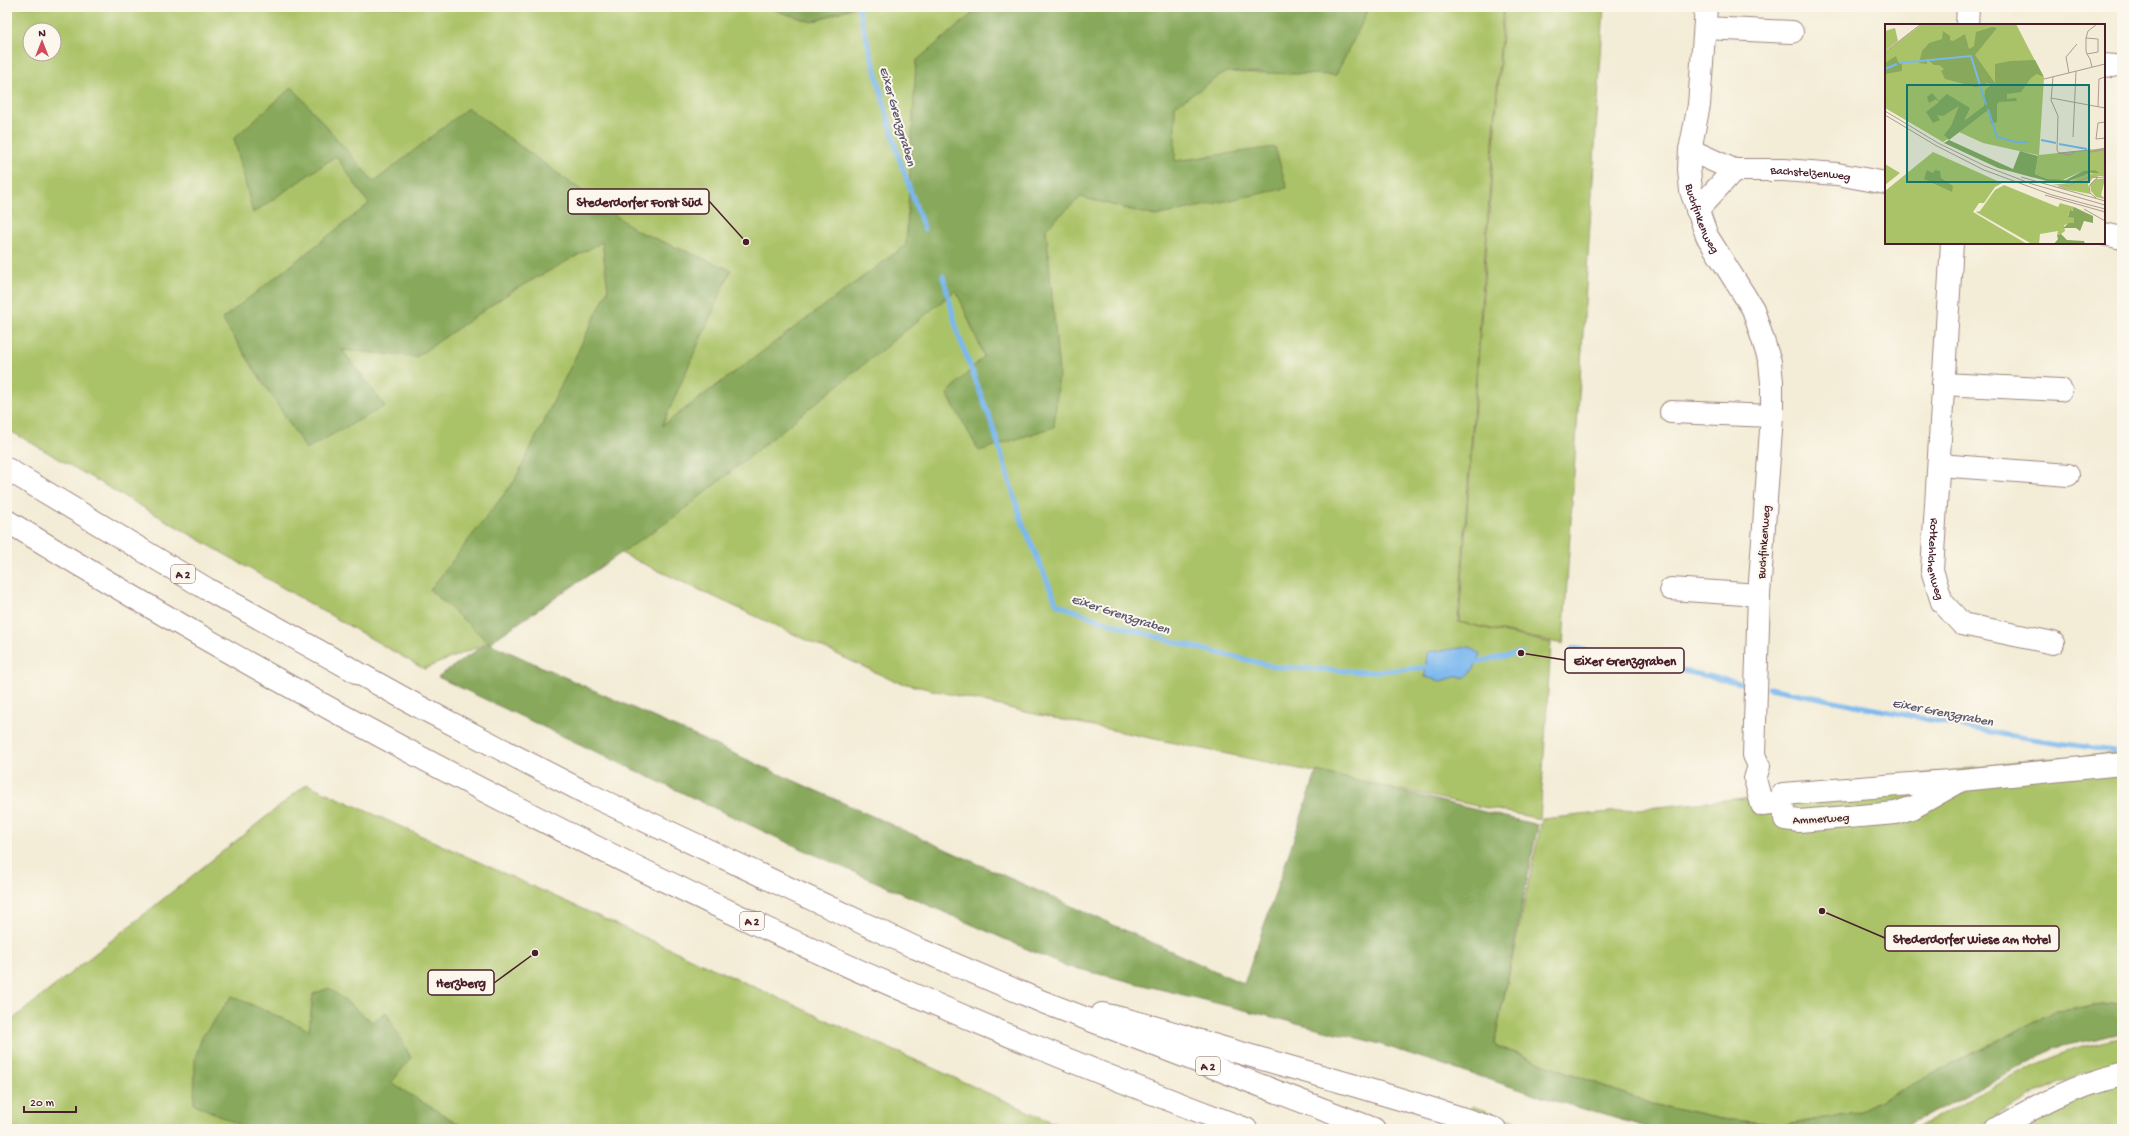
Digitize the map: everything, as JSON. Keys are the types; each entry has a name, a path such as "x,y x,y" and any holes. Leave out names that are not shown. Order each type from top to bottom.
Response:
{"main road":[{"path":"1967,24 1968,7"},
{"path":"1705,18 1792,32"},
{"name":"Buchfinkenweg","path":"1705,18 1699,105 1690,150 1689,169 1691,191 1707,236 1753,310 1770,362 1772,416 1759,595 1754,755 1760,766 1755,779 1762,805 1783,798"},
{"name":"Bachstelzenweg","path":"1690,150 1734,170 1784,170 1838,174 1885,183"},
{"path":"1697,210 1734,170"},
{"path":"2105,234 2122,238"},
{"name":"Rotkehlchenweg","path":"1952,244 1932,570 1942,602 1962,624 2053,643"},
{"path":"1943,384 2061,390"},
{"path":"1671,412 1772,416"},
{"path":"1939,465 2068,475"},
{"name":"A 2","path":"7,469 207,589 416,705 593,796 916,948 1042,1002 1374,1129"},
{"name":"A 2","path":"7,521 183,626 377,734 693,894 900,988 1135,1088 1246,1129"},
{"name":"Buchfinkenweg","path":"1671,589 1759,595"},
{"name":"Ammerweg","path":"1962,780 1914,806 1896,813 1799,821 1785,819 1783,798 1962,780 2122,764"},
{"path":"1042,1002 1134,1020 1232,1051 1424,1105 1495,1129"},
{"path":"1997,1129 2061,1093 2093,1081 2122,1074"}],"green space":[{"path":"7,7 1503,7 1458,622 1551,643 1540,819 1030,713 894,681 612,549 604,550 480,646 424,669 7,429"},
{"path":"764,7 854,7 812,22"},
{"path":"968,7 1370,7 1336,75 1226,72 1175,106 1175,161 1275,147 1287,188 1155,216 1081,197 1046,228 1059,373 1054,427 979,451 947,394 984,356 956,290 677,515 489,643 1244,984 1317,771 1538,825 1494,1045 1652,1104 1721,1119 1786,1125 1861,1111 2057,1010 2122,1003 2122,1033 2054,1048 1937,1111 1896,1129 1653,1129 1549,1099 1373,1042 1063,965 782,840 438,677 488,642 430,590 515,480 608,290 602,242 512,291 416,357 342,350 385,406 306,449 222,319 369,204 336,156 253,213 234,138 292,87 374,182 468,108 637,231 731,270 662,426 906,245 916,61 972,14"},
{"path":"1504,7 1604,7 1563,644 1459,622"},
{"path":"2122,754 2122,1003 2057,1010 1861,1111 1786,1125 1721,1119 1652,1104 1494,1045 1542,819 1745,798 2043,759"},
{"path":"307,784 1067,1129 7,1129 7,1024"},
{"path":"329,988 372,1022 386,1012 411,1058 391,1083 467,1129 249,1129 194,1104 195,1058 202,1037 232,996 309,1030 313,994"},
{"path":"2122,1038 2122,1064 2084,1073 2036,1093 1974,1129 1913,1129 2014,1075 2040,1063 2067,1052"},
{"path":"2122,1080 2122,1129 2005,1129"},
{"path":"1472,1106 1544,1129 1521,1129 1469,1113"}],"water":[{"path":"1469,647 1480,654 1474,669 1466,677 1455,677 1441,681 1425,677 1427,652"}],"waterway":[{"name":"Eixer Grenzgraben","path":"858,7 898,155 924,229"},
{"name":"Eixer Grenzgraben","path":"943,276 958,334 992,424 1022,522 1057,604 1099,620 1182,644 1276,667 1368,672 1432,667"},
{"name":"Eixer Grenzgraben","path":"1573,648 1741,683"},
{"name":"Eixer Grenzgraben","path":"1471,663 1521,653"},
{"name":"Eixer Grenzgraben","path":"1769,688 2006,735 2114,751"}],"place":[{"name":"Stederdorfer Forst Süd","path":"746,242"},
{"name":"Eixer Grenzgraben","path":"1521,653"},
{"name":"Stederdorfer Wiese am Hotel","path":"1822,911"},
{"name":"Herzberg","path":"535,953"}]}
